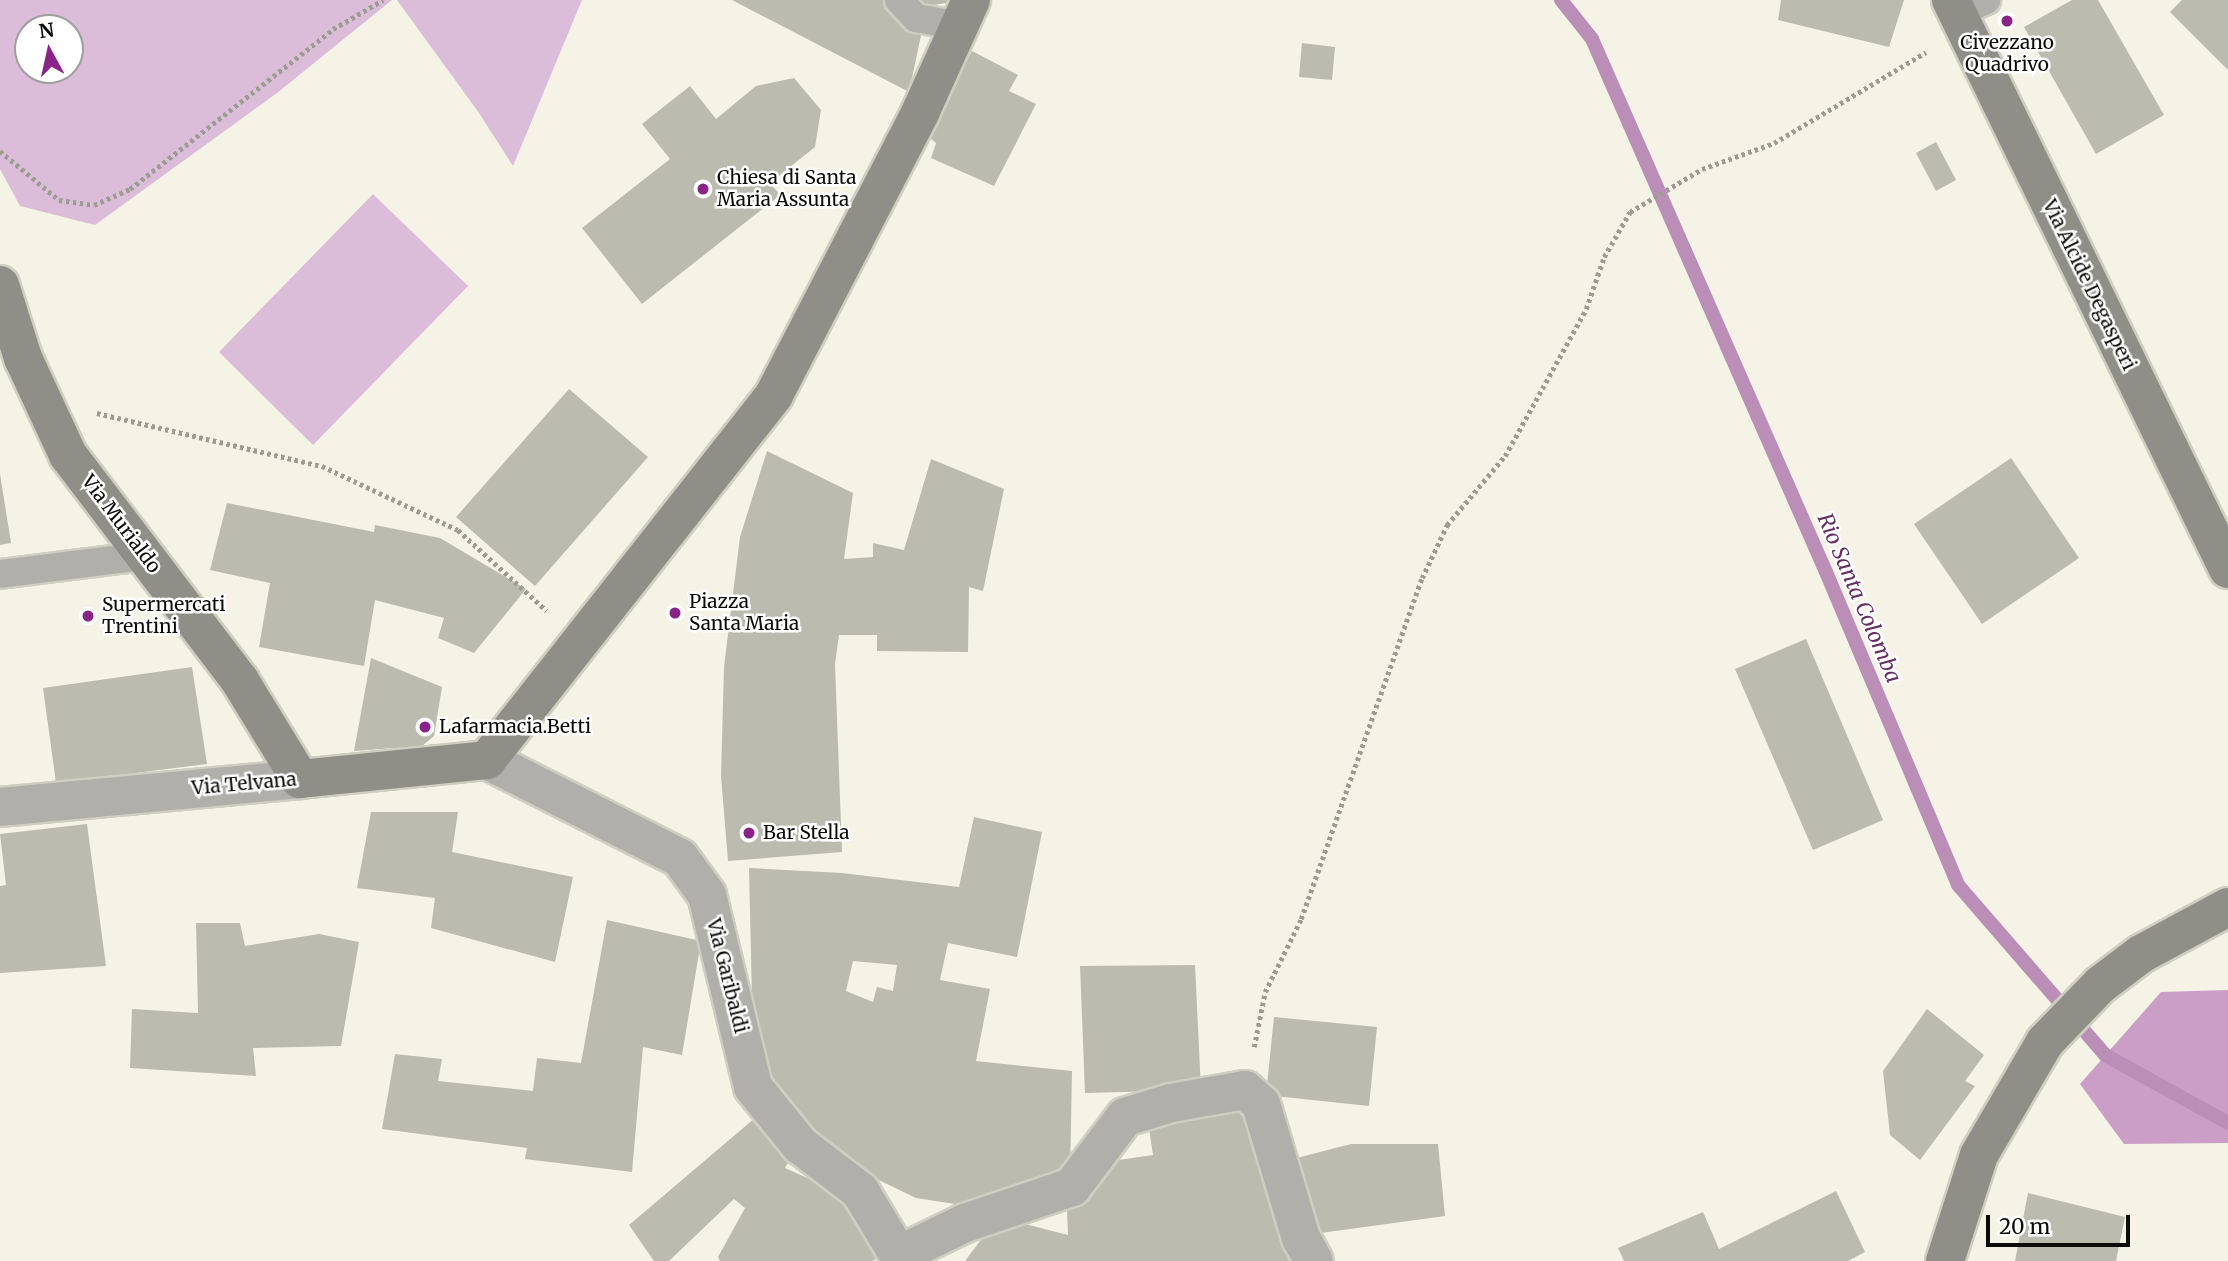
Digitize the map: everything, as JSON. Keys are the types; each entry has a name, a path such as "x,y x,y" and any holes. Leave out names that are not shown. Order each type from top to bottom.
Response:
{"street":[{"name":"Via Alcide Degasperi","path":"1964,4 2228,569"},
{"path":"487,760 774,395 920,113 966,13"},
{"name":"Via Murialdo","path":"0,285 23,358 68,455 240,681 300,779"},
{"name":"Via Telvana","path":"0,807 487,760"},
{"name":"Via Garibaldi","path":"487,760 680,858 707,895 753,1087 800,1145 860,1191 901,1258"},
{"path":"1941,1259 1979,1155 2045,1042 2100,985 2141,954 2219,911"},
{"path":"901,1258 965,1223 1072,1187 1125,1116 1245,1090 1261,1104 1301,1238 1314,1261"}],"lane":[{"path":"899,0 916,18 966,13"},
{"path":"0,574 145,556"}],"path":[{"path":"0,151 59,200 93,205 130,189 333,29 383,0"},
{"path":"1245,1090 1265,992 1301,919 1422,578 1447,525 1505,456 1586,309 1604,257 1630,212 1675,183 1774,143 1923,58 1964,4"},
{"path":"84,410 321,466 458,530 545,607 569,656"}],"shaded area":[{"path":"0,0 392,0 277,93 95,225 20,206 0,169"},
{"path":"397,0 582,0 513,166 479,113"},
{"path":"373,194 468,286 313,445 219,352"},
{"path":"2228,990 2228,1143 2124,1144 2080,1084 2161,992"}],"building":[{"path":"732,0 886,0 923,26 909,92"},
{"path":"907,0 954,0 954,2 912,8"},
{"path":"1781,0 1904,0 1889,47 1778,20"},
{"path":"2072,0 2098,0 2164,115 2096,154 2024,27"},
{"path":"2182,0 2228,0 2228,70 2170,12"},
{"path":"1302,43 1335,47 1332,80 1299,77"},
{"path":"972,51 1018,75 1009,91 1036,104 994,186 931,158 936,143 927,136"},
{"name":"Chiesa di Santa Maria Assunta","path":"794,78 821,110 815,147 770,183 780,195 642,304 582,228 670,159 642,124 690,86 716,119 756,86"},
{"path":"1936,142 1956,180 1936,191 1916,153"},
{"path":"569,389 648,457 535,586 456,517"},
{"path":"767,451 853,493 844,559 873,557 873,543 904,550 931,459 1004,489 983,591 969,587 968,652 877,651 877,635 839,635 835,664 842,852 728,861 721,776 724,667 740,537"},
{"path":"2011,458 2079,558 1982,624 1914,524"},
{"path":"0,474 11,543 0,545"},
{"path":"227,503 374,532 375,525 440,538 526,589 474,653 438,638 444,618 375,600 364,666 259,647 270,583 210,570"},
{"path":"1806,639 1883,820 1813,850 1735,669"},
{"path":"371,658 442,687 434,736 422,746 354,751"},
{"path":"192,667 207,764 56,783 43,688"},
{"path":"371,812 458,812 452,852 573,877 555,962 431,928 435,898 357,888"},
{"path":"974,817 1042,832 1017,957 948,943 940,980 990,989 976,1061 1072,1071 1070,1178 981,1208 916,1198 831,1157 766,1087 752,999 749,868 842,873 959,887","holes":["853,961 897,965 893,991 877,987 873,1002 846,991"]},
{"path":"87,824 106,966 0,973 0,886 6,885 0,834"},
{"path":"607,920 701,941 682,1055 643,1047 632,1172 525,1159 527,1148 382,1129 395,1054 442,1059 438,1081 533,1091 537,1058 581,1063"},
{"path":"196,923 240,923 245,946 319,934 359,942 341,1046 253,1048 256,1076 130,1068 132,1009 198,1013"},
{"path":"1195,965 1201,1090 1085,1093 1080,966"},
{"path":"1927,1009 1984,1055 1965,1081 1975,1086 1920,1160 1890,1135 1883,1071"},
{"path":"1274,1017 1377,1027 1369,1106 1266,1095"},
{"path":"1244,1102 1298,1261 965,1261 998,1217 1068,1235 1066,1188 1105,1162 1153,1155 1148,1121"},
{"path":"762,1112 795,1151 785,1168 852,1198 885,1254 872,1261 720,1261 718,1257 745,1208 734,1199 669,1261 654,1261 629,1225"},
{"path":"1351,1144 1438,1144 1445,1216 1306,1235 1289,1160"},
{"path":"1836,1191 1865,1252 1848,1261 1624,1261 1618,1248 1703,1212 1719,1249"},
{"path":"2028,1193 2125,1217 2116,1261 2015,1261"}],"waterway":[{"name":"Rio Santa Colomba","path":"1561,0 1592,39 1826,572 1958,885 2105,1055 2228,1123"}],"place":[{"name":"Civezzano Quadrivo","path":"2007,21"},
{"name":"Chiesa di Santa Maria Assunta","path":"703,189"},
{"name":"Piazza Santa Maria","path":"675,613"},
{"name":"Supermercati Trentini","path":"88,616"},
{"name":"Lafarmacia.Betti","path":"425,727"},
{"name":"Bar Stella","path":"749,833"}]}
